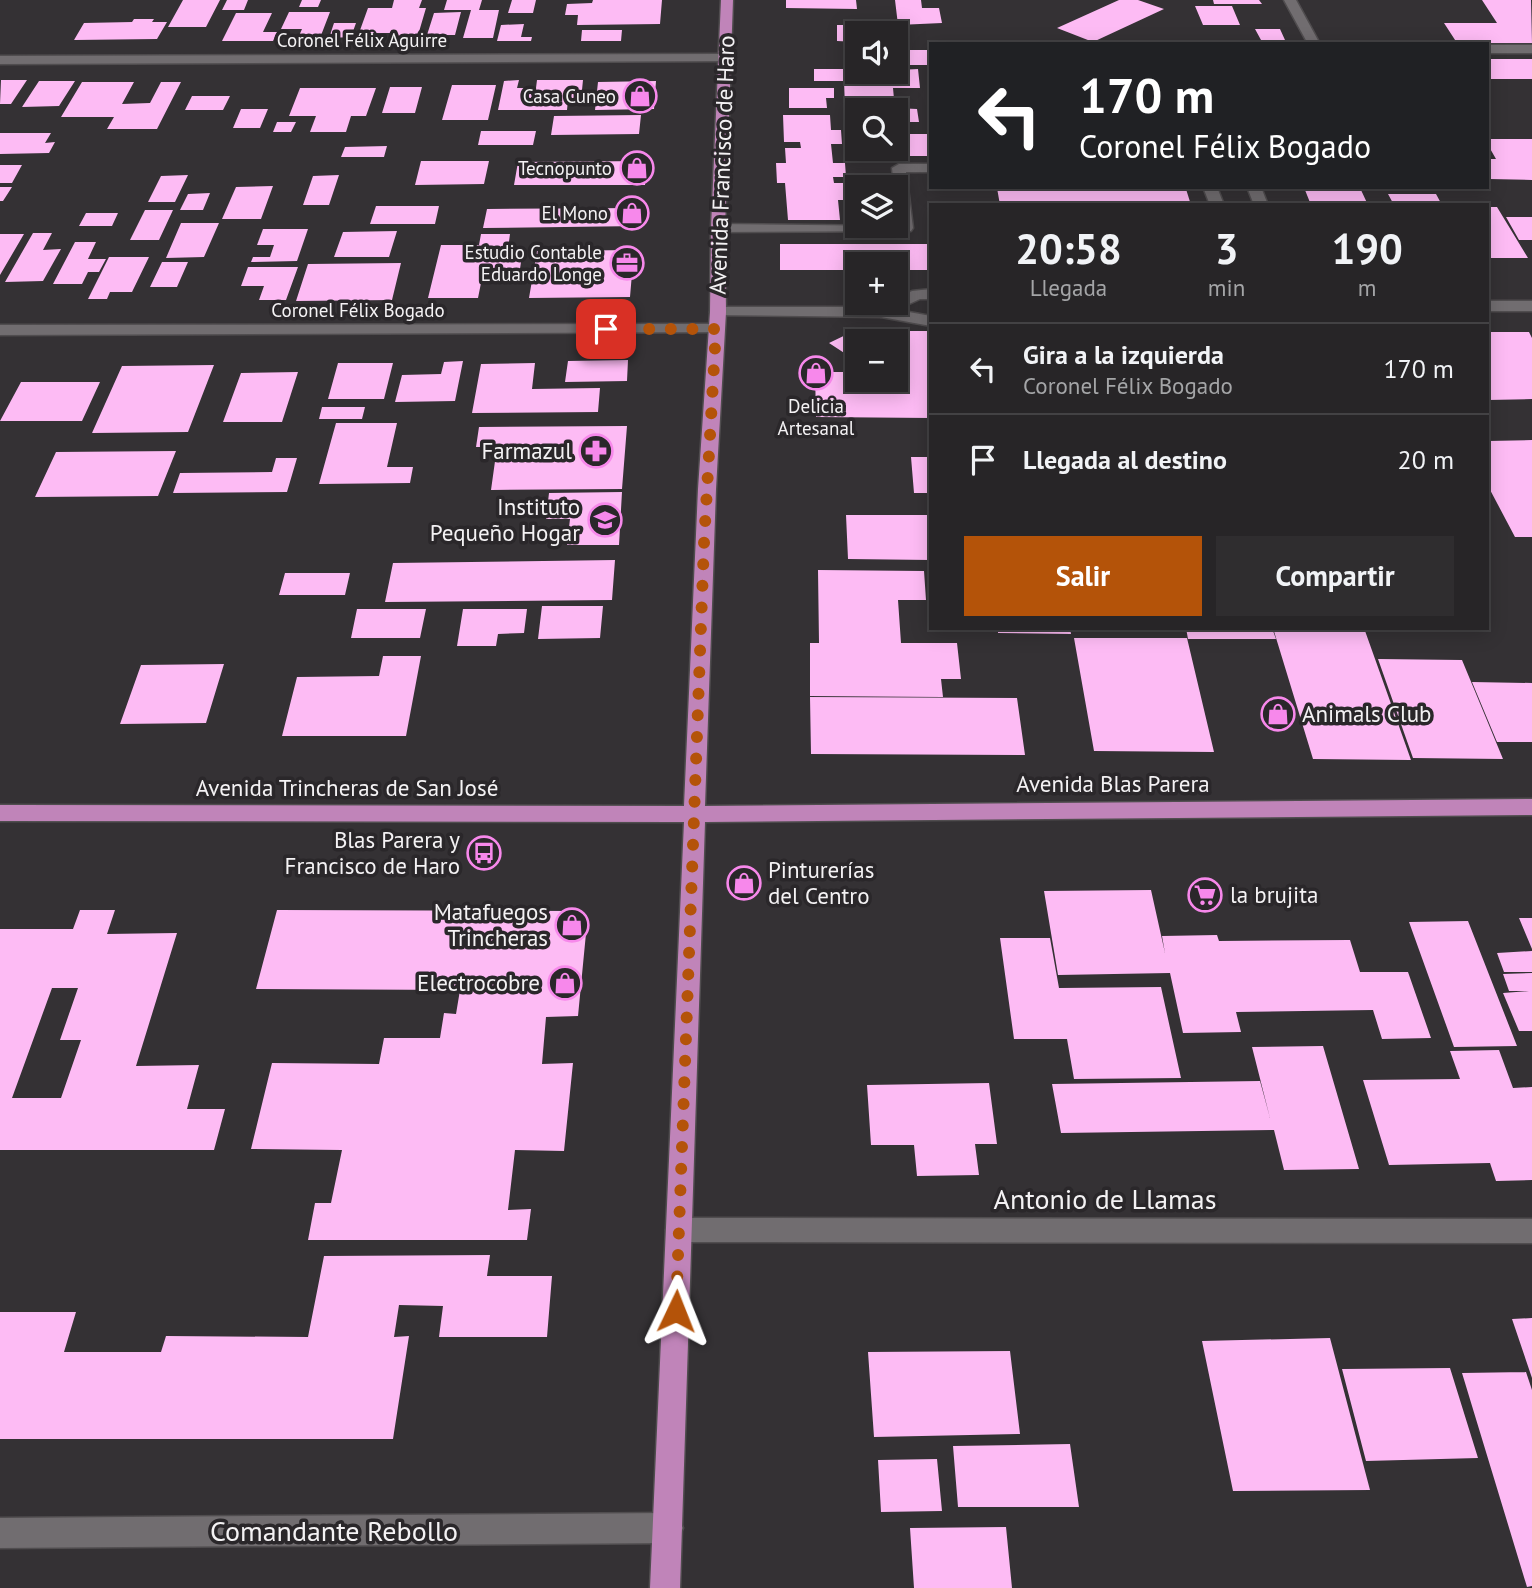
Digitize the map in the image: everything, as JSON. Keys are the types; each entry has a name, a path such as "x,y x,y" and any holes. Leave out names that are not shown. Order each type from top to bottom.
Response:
{"main road":[{"name":"Avenida Francisco de Haro","path":"665,1588 694,814 717,321 727,0"},
{"name":"Avenida Blas Parera","path":"694,814 1532,807"},
{"name":"Avenida Trincheras de San José","path":"0,813 694,814"}],"street":[{"path":"1290,0 1313,42"},
{"path":"1489,49 1532,49"},
{"name":"Coronel Félix Aguirre","path":"0,60 725,58"},
{"path":"718,228 906,228 899,168 929,168"},
{"path":"908,298 917,294 929,294"},
{"path":"1489,306 1532,306"},
{"name":"Coronel Félix Bogado","path":"0,330 717,321 845,314"},
{"name":"Coronel Félix Bogado","path":"898,315 929,321"},
{"name":"Antonio de Llamas","path":"678,1230 1532,1231"},
{"name":"Comandante Rebollo","path":"0,1533 667,1528"}],"building":[{"path":"183,0 220,0 206,27 168,27"},
{"path":"227,0 248,0 244,10 222,10"},
{"path":"302,0 321,0 318,7 299,7"},
{"path":"394,0 422,0 419,8 426,8 416,42 391,42 394,33 359,33 368,8 392,8"},
{"path":"447,0 482,0 479,10 499,10 493,38 463,38 471,10 444,10"},
{"path":"512,0 536,0 533,13 508,13"},
{"path":"593,0 662,0 660,24 577,25 578,15 565,15 567,4 592,3"},
{"path":"786,0 856,0 857,9 786,8"},
{"path":"895,0 921,0 922,8 939,8 942,23 908,25 908,21 898,21"},
{"path":"1119,0 1138,0 1164,9 1093,42 1057,28"},
{"path":"1213,0 1259,0 1262,4 1214,4"},
{"path":"1482,0 1531,0 1532,43 1456,42 1444,23 1497,23"},
{"path":"1195,6 1232,6 1240,25 1203,25"},
{"path":"289,12 330,12 320,38 298,38 302,29 281,29"},
{"path":"461,12 455,35 427,35 434,13"},
{"path":"236,13 272,13 263,32 277,32 273,41 222,41"},
{"path":"134,19 167,22 157,39 74,40 84,23 132,22"},
{"path":"334,23 356,23 351,37 329,38"},
{"path":"524,24 521,37 532,37 531,41 497,41 501,25"},
{"path":"837,25 845,25 845,41 837,41"},
{"path":"1255,29 1280,29 1285,40 1261,40"},
{"path":"582,30 622,30 621,41 581,41"},
{"path":"908,50 927,50 929,65 908,65"},
{"path":"1489,59 1532,59 1532,79 1489,79"},
{"path":"814,69 845,69 845,84 908,84 908,70 918,69 920,88 893,88 894,98 845,98 845,107 844,81 814,81"},
{"path":"1,80 27,80 11,104 0,104"},
{"path":"519,80 517,88 536,88 537,80 583,80 581,100 568,100 567,110 498,110 504,81"},
{"path":"39,81 75,81 59,106 22,107"},
{"path":"656,81 654,109 595,110 598,82"},
{"path":"82,82 134,82 122,104 150,103 161,82 181,82 157,129 107,129 114,117 61,117"},
{"path":"452,85 496,85 488,120 442,120"},
{"path":"390,87 422,87 415,113 382,113"},
{"path":"300,88 376,88 366,116 351,116 346,132 310,132 316,116 289,116"},
{"path":"789,88 834,88 834,98 826,98 827,108 789,108"},
{"path":"192,96 230,96 223,110 185,110"},
{"path":"241,109 268,109 260,128 233,128"},
{"path":"908,109 917,109 919,122 908,122"},
{"path":"641,115 639,134 551,135 554,116"},
{"path":"783,115 830,115 831,130 841,130 842,144 831,144 833,163 845,163 845,177 833,177 834,183 845,183 845,200 838,200 840,220 788,220 785,183 777,183 776,163 786,163 785,148 801,148 800,142 784,142"},
{"path":"277,122 296,122 291,132 273,132"},
{"path":"481,131 536,131 533,145 478,145"},
{"path":"0,133 51,133 45,143 55,142 49,153 0,154"},
{"path":"908,134 929,134 929,156 908,156"},
{"path":"1489,139 1532,139 1532,180 1489,179 1489,159 1496,159 1489,147"},
{"path":"387,146 384,157 341,157 345,147"},
{"path":"421,161 489,161 484,184 415,185"},
{"path":"646,161 645,185 514,185 518,162"},
{"path":"0,165 22,165 12,183 0,183"},
{"path":"188,175 175,202 148,202 161,176"},
{"path":"339,175 329,205 303,205 313,176"},
{"path":"273,186 261,219 222,219 236,187"},
{"path":"0,187 12,187 3,201 0,201"},
{"path":"997,189 1186,189 1190,203 1000,203"},
{"path":"1305,190 1361,190 1367,203 1310,203"},
{"path":"210,193 203,210 180,210 188,194"},
{"path":"1388,194 1436,194 1441,203 1393,203"},
{"path":"376,206 439,206 435,224 370,224"},
{"path":"1489,207 1497,207 1528,258 1489,258"},
{"path":"642,208 641,226 483,228 487,209"},
{"path":"145,210 173,210 159,240 130,240"},
{"path":"86,213 118,213 112,226 79,226"},
{"path":"1506,217 1532,217 1532,240 1519,240"},
{"path":"181,223 219,223 204,257 166,258"},
{"path":"263,229 308,229 297,261 251,262 253,257 270,257 274,245 257,245"},
{"path":"397,231 389,257 334,257 343,232"},
{"path":"33,233 52,233 43,250 61,249 43,281 5,282"},
{"path":"0,234 24,234 0,275"},
{"path":"481,234 510,234 508,249 523,249 518,282 481,283 478,298 428,298 441,245 479,245"},
{"path":"75,242 96,242 88,259 106,259 99,272 88,272 82,284 53,284"},
{"path":"780,244 929,244 929,270 908,270 908,252 845,252 845,270 780,270"},
{"path":"634,250 630,297 529,298 537,251"},
{"path":"109,257 149,257 132,292 110,292 107,299 88,299"},
{"path":"162,262 188,262 177,287 150,287"},
{"path":"401,263 392,300 296,301 308,264"},
{"path":"248,267 298,267 286,300 259,300 264,286 241,286"},
{"path":"908,331 929,331 929,418 816,417 815,372 845,372 845,392 908,392"},
{"path":"1489,332 1529,332 1532,338 1532,399 1489,400"},
{"path":"845,335 845,353 829,343"},
{"path":"628,360 627,381 565,382 568,361"},
{"path":"463,361 455,401 395,402 402,375 441,374 444,362"},
{"path":"338,363 393,363 384,399 328,399"},
{"path":"535,363 532,389 600,388 598,412 472,413 481,364"},
{"path":"214,365 188,432 92,433 122,366"},
{"path":"298,372 282,422 223,422 241,373"},
{"path":"21,382 100,382 82,421 0,421"},
{"path":"322,407 365,407 362,419 319,419"},
{"path":"336,423 397,423 387,467 413,467 410,483 319,484"},
{"path":"627,426 622,489 491,490 497,447 476,447 479,427"},
{"path":"1532,440 1532,537 1515,537 1489,488 1489,441"},
{"path":"176,451 158,496 35,497 56,452"},
{"path":"911,457 929,457 929,493 914,493"},
{"path":"276,458 297,458 287,492 173,493 180,473 272,472"},
{"path":"622,492 619,545 567,545 570,519 546,519 549,493"},
{"path":"846,515 929,515 929,560 848,559"},
{"path":"615,560 612,600 385,602 393,563"},
{"path":"818,570 924,571 926,600 898,600 901,643 957,643 961,679 941,679 943,697 810,696 810,643 819,643"},
{"path":"285,573 350,573 345,595 279,595"},
{"path":"542,606 603,606 600,638 538,639"},
{"path":"357,609 426,609 420,638 351,638"},
{"path":"463,609 527,609 524,633 498,634 496,646 457,646"},
{"path":"998,630 1070,630 1071,634 998,633"},
{"path":"1186,630 1273,630 1276,639 1188,639"},
{"path":"1274,630 1365,630 1411,760 1313,759"},
{"path":"1074,638 1187,638 1214,752 1094,751"},
{"path":"383,656 421,656 406,736 282,736 297,677 379,676"},
{"path":"1378,659 1462,660 1503,759 1413,758"},
{"path":"224,664 206,723 120,724 141,665"},
{"path":"1472,682 1532,683 1532,742 1497,742"},
{"path":"810,697 1017,698 1025,755 811,754"},
{"path":"1151,890 1165,953 1162,936 1217,935 1219,941 1350,940 1360,972 1408,972 1431,1038 1382,1039 1373,1010 1236,1012 1241,1032 1183,1033 1170,973 1058,975 1044,891"},
{"path":"80,910 115,910 107,934 177,933 136,1066 199,1065 187,1109 225,1109 214,1150 0,1150 0,929 73,929","holes":["52,988 78,988 60,1040 81,1040 61,1098 12,1098"]},
{"path":"277,910 573,911 587,923 578,1016 546,1017 542,1064 573,1063 564,1151 515,1150 508,1210 531,1209 527,1240 308,1240 315,1203 331,1203 342,1150 251,1149 272,1063 379,1064 384,1038 440,1038 444,1013 456,1014 460,990 256,989"},
{"path":"1519,918 1532,918 1532,949"},
{"path":"1468,921 1517,1046 1454,1047 1409,922"},
{"path":"1000,938 1050,938 1059,988 1161,987 1181,1078 1074,1079 1067,1039 1014,1039"},
{"path":"1532,951 1532,972 1504,972 1497,953"},
{"path":"1532,973 1532,1031 1519,1031 1503,993 1529,991 1509,991 1503,974"},
{"path":"1323,1046 1359,1169 1284,1170 1274,1130 1061,1133 1052,1084 1260,1081 1270,1118 1252,1047"},
{"path":"1499,1050 1513,1088 1532,1087 1532,1180 1496,1181 1490,1163 1389,1165 1363,1080 1460,1079 1450,1051"},
{"path":"989,1083 997,1144 975,1144 979,1175 917,1176 914,1145 871,1145 867,1085"},
{"path":"490,1255 487,1276 552,1276 547,1337 439,1337 443,1306 399,1305 394,1337 409,1336 393,1439 0,1439 0,1312 76,1312 64,1352 161,1352 166,1336 308,1337 324,1256"},
{"path":"1532,1318 1532,1378 1512,1319"},
{"path":"1330,1338 1370,1490 1233,1491 1202,1341"},
{"path":"1010,1351 1020,1434 874,1437 868,1352"},
{"path":"1450,1368 1478,1458 1366,1461 1342,1369"},
{"path":"1526,1372 1532,1390 1532,1586 1527,1587 1462,1373"},
{"path":"1070,1444 1079,1507 958,1507 953,1446"},
{"path":"937,1459 942,1511 881,1512 878,1460"},
{"path":"1006,1527 1012,1588 914,1588 910,1528"}],"place":[{"name":"Casa Cuneo","path":"640,96"},
{"name":"Tecnopunto","path":"637,168"},
{"name":"El Mono","path":"632,213"},
{"name":"Estudio Contable Eduardo Longe","path":"627,263"},
{"name":"Delicia Artesanal","path":"816,373"},
{"name":"Farmazul","path":"596,451"},
{"name":"Instituto Pequeño Hogar","path":"605,520"},
{"name":"Animals Club","path":"1278,714"},
{"name":"Blas Parera y Francisco de Haro","path":"484,853"},
{"name":"Pinturerías del Centro","path":"744,883"},
{"name":"la brujita","path":"1205,895"},
{"name":"Matafuegos Trincheras","path":"572,925"},
{"name":"Electrocobre","path":"565,983"}],"route":[{"path":"606,329 716,329 704,543 676,1311"}]}
